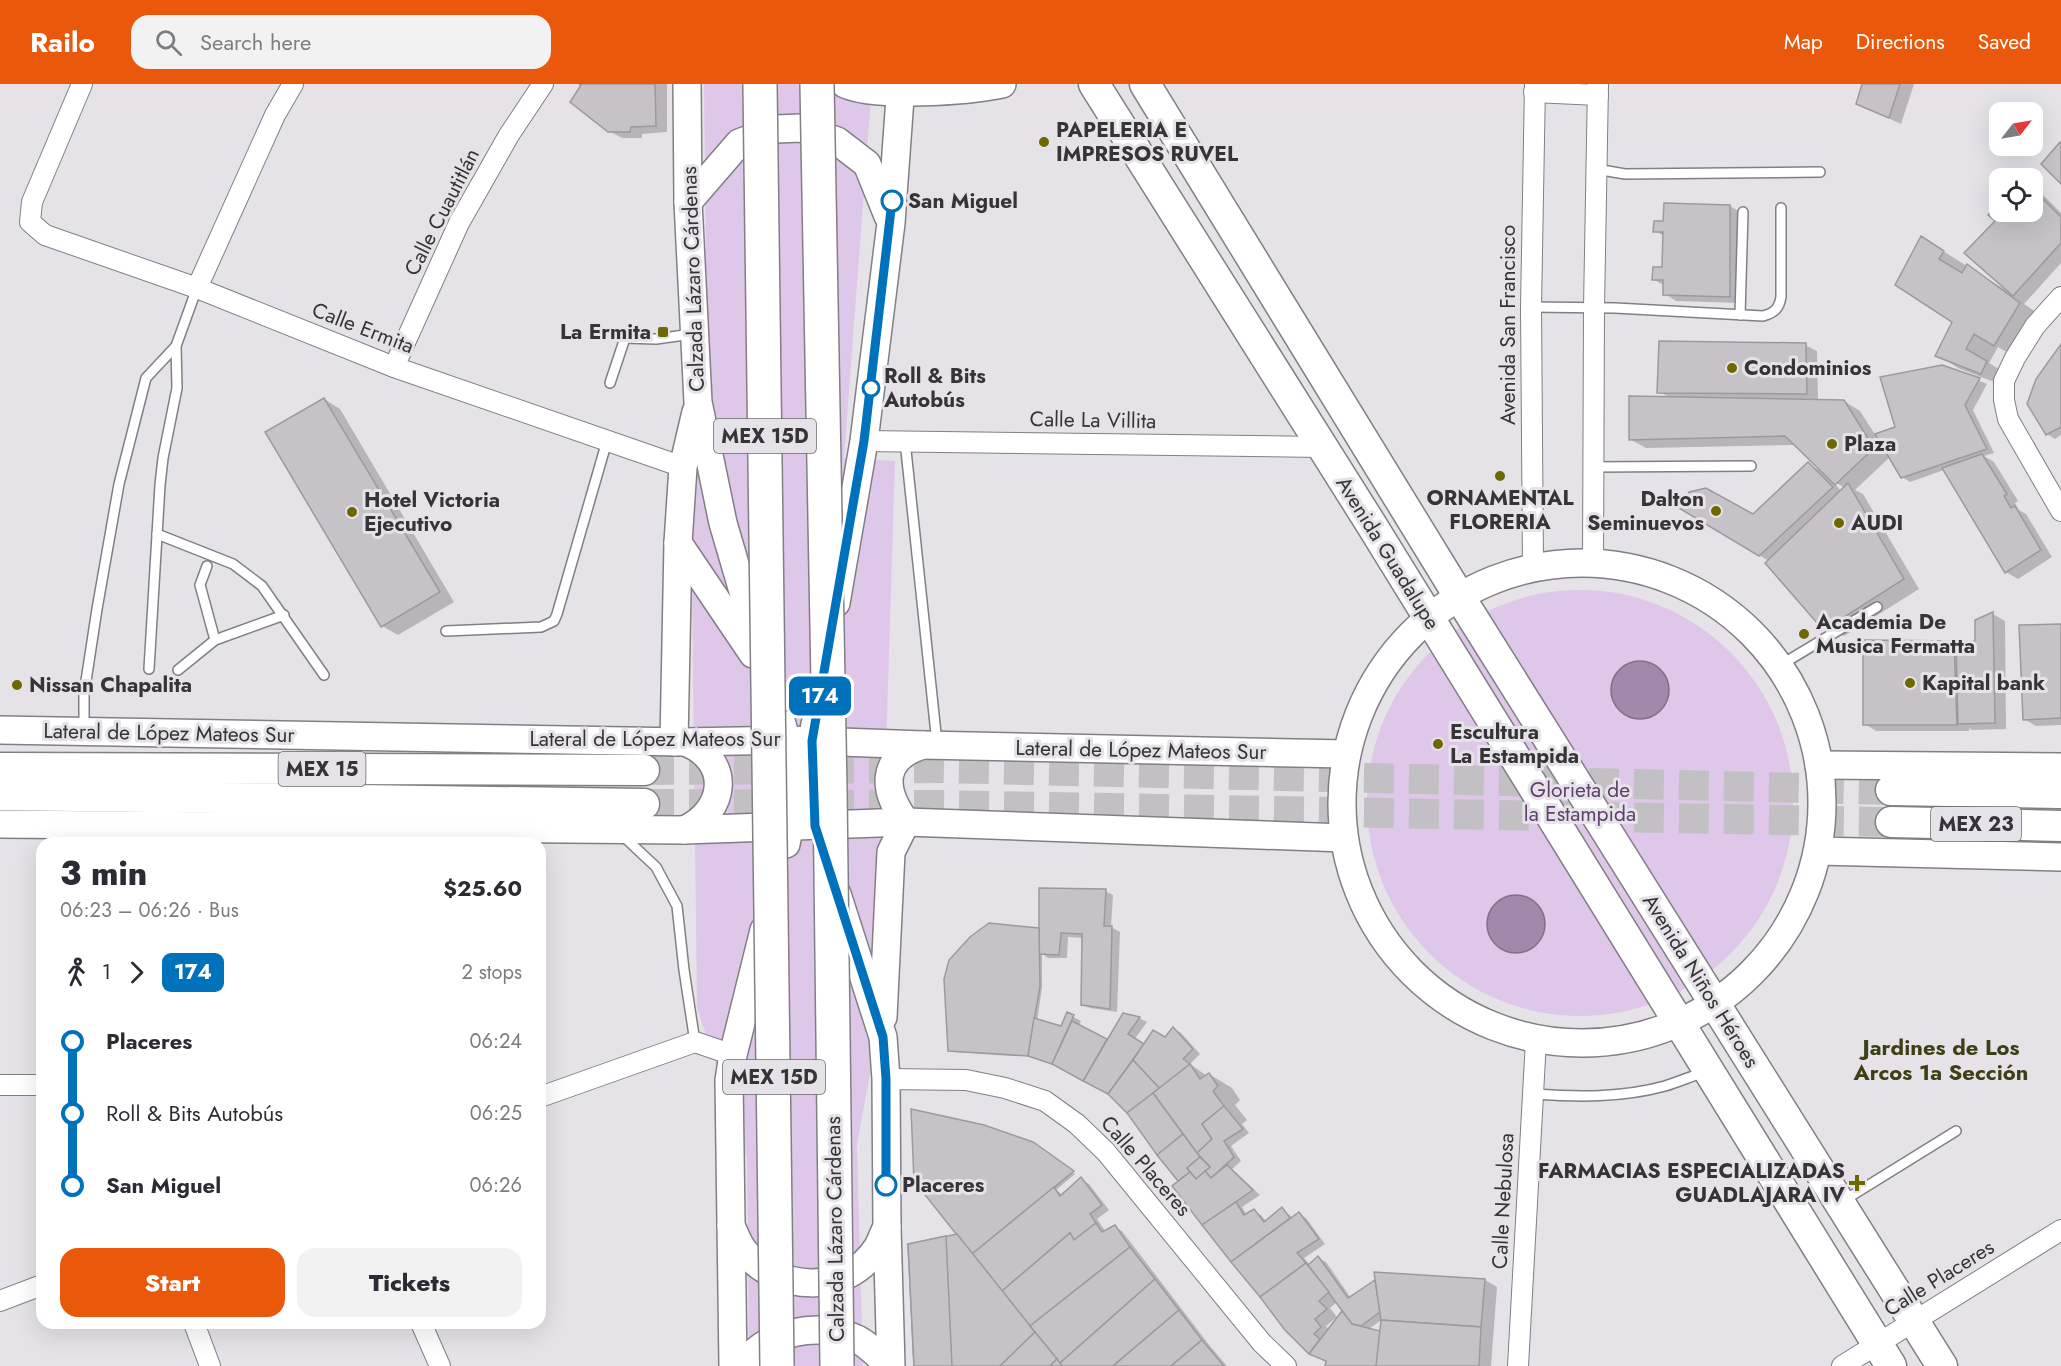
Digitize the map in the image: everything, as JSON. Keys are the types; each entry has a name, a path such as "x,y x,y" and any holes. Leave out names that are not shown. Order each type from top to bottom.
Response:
{"highway":[{"name":"MEX 15D","path":"760,84 777,1366"},
{"name":"Calzada Lázaro Cárdenas","path":"817,84 830,778 837,1366"}],"main road":[{"name":"Calzada Lázaro Cárdenas","path":"687,84 688,202 698,402 723,523 768,677 799,740"},
{"path":"845,84 853,87 901,88 985,86"},
{"name":"Avenida Guadalupe","path":"1094,84 1428,617 1679,1024"},
{"name":"Avenida Guadalupe","path":"1145,84 1459,596"},
{"name":"Calzada Lázaro Cárdenas","path":"890,1366 886,1079 883,1037 803,826 799,740 864,441 891,223 901,88"},
{"path":"688,202 739,142 776,129 801,128 837,141 867,164 891,223"},
{"path":"684,830 704,818 716,798 718,787 718,775 706,754 697,747 680,742 678,543 683,466 698,402"},
{"path":"678,543 768,677"},
{"path":"1593,562 1633,568 1672,580 1709,599 1742,624 1779,666 1792,687 1809,725 1819,765 1818,851 1800,905 1770,954 1739,985 1714,1003 1679,1024 1645,1036 1609,1042 1572,1044 1536,1040 1496,1028 1458,1009 1424,984 1394,953 1371,918 1354,879 1344,838 1346,754 1358,710 1390,656 1428,617 1459,596 1480,585 1533,567 1593,562"},
{"name":"Avenida Niños Héroes","path":"1459,596 1942,1366"},
{"name":"Lateral de López Mateos Sur","path":"0,730 680,742 799,740 930,746 1346,754"},
{"path":"906,822 890,796 888,786 890,775 894,764 902,755 930,746"},
{"path":"1819,765 2061,767"},
{"name":"MEX 15","path":"0,768 644,770"},
{"name":"MEX 23","path":"1891,790 2061,793"},
{"name":"MEX 15","path":"0,795 644,804"},
{"path":"883,1037 891,852 906,822"},
{"path":"0,824 97,834 183,830 684,830 906,822 1344,838"},
{"name":"MEX 23","path":"1891,822 2061,826"},
{"name":"Calzada Lázaro Cárdenas","path":"733,1366 729,1080 733,1055 803,826"},
{"path":"1818,851 2061,857"},
{"name":"Avenida Niños Héroes","path":"1679,1024 1884,1355"},
{"path":"730,1225 742,1250 762,1269 787,1281 807,1284 838,1279 859,1267 876,1249 887,1227"},
{"path":"742,1366 766,1344 788,1334 807,1330 835,1332 857,1340 876,1352 890,1366"}],"street":[{"name":"Calle Ermita","path":"82,84 32,202 30,222 45,235 197,288 394,367 683,466"},
{"path":"197,288 275,115 293,84"},
{"name":"Calle Cuautitlán","path":"394,367 459,223 509,135 543,84"},
{"path":"1535,88 1598,90 1593,562"},
{"name":"Avenida San Francisco","path":"1533,567 1531,307 1535,88"},
{"path":"2061,297 2035,326 2004,381 2004,400 2008,419 2061,511"},
{"name":"Calle La Villita","path":"864,441 1321,447"},
{"name":"Calle Nebulosa","path":"1518,1366 1536,1040"},
{"path":"546,1095 695,1042 733,1055"},
{"name":"Calle Placeres","path":"886,1079 966,1080 1005,1088 1045,1101 1069,1118 1106,1152 1262,1342 1286,1366"},
{"path":"0,1085 36,1085"},
{"name":"Calle Placeres","path":"1842,1366 1884,1355 1914,1322 2061,1230"},
{"path":"0,1301 36,1287"},
{"path":"196,1329 210,1366"},
{"path":"424,1329 440,1366"}],"lane":[{"path":"1596,169 1625,174 1820,172"},
{"path":"1531,307 1763,316 1772,314 1779,307 1781,297 1781,208"},
{"path":"1740,315 1743,212"},
{"path":"149,669 163,458 177,388 176,346 197,288"},
{"path":"610,383 625,338 656,339 694,334"},
{"path":"84,732 84,694 119,484 146,378 176,346"},
{"path":"446,631 541,627 554,621 607,441"},
{"path":"905,441 930,746"},
{"path":"1593,467 1751,466"},
{"path":"157,534 233,564 262,586 324,675"},
{"path":"207,566 200,585 215,640"},
{"path":"1779,666 1877,607"},
{"path":"178,670 215,640 284,615"},
{"path":"616,830 656,867 678,906 684,970 695,1042"},
{"path":"1534,1094 1578,1097 1622,1095 1666,1086 1708,1070"},
{"path":"1839,1203 1956,1131"}],"green space":[{"path":"704,84 872,84 844,458 895,461 877,1037 857,1144 863,1366 749,1366 747,1157 697,1008 691,494 706,264"},
{"name":"Glorieta de la Estampida","path":"1580,590 1622,594 1662,606 1699,626 1731,652 1757,684 1777,721 1789,761 1793,803 1789,845 1777,885 1757,922 1731,954 1699,980 1662,1000 1622,1012 1580,1016 1538,1012 1498,1000 1461,980 1429,954 1403,922 1383,885 1371,845 1367,803 1371,761 1383,721 1403,684 1429,652 1461,626 1498,606 1538,594"}],"shaded area":[{"path":"1640,661 1651,663 1664,674 1669,690 1667,701 1656,714 1640,719 1629,717 1616,706 1611,690 1613,679 1624,666"},
{"path":"1516,895 1527,897 1540,908 1545,924 1543,935 1532,948 1516,953 1505,951 1492,940 1487,924 1489,913 1500,900"}],"building":[{"path":"579,84 655,84 656,126 631,127 630,132 608,132 570,102 581,85"},
{"path":"1862,84 1900,84 1889,118 1856,104"},
{"path":"2060,142 2061,144 2061,184 2041,164"},
{"path":"2043,199 2061,217 2061,243 2013,296 1964,253 1994,222 2043,222"},
{"path":"1664,203 1730,205 1730,297 1663,295 1663,280 1652,280 1653,267 1662,267 1663,232 1653,232 1654,221 1663,221"},
{"path":"1921,236 1944,251 1939,259 1962,273 1967,264 2020,303 1994,346 1974,334 1966,349 1987,361 1981,374 1935,356 1952,322 1895,285"},
{"name":"Condominios","path":"1659,341 1806,343 1807,394 1657,393"},
{"path":"2061,344 2061,427 2046,435 2027,404 2036,379"},
{"path":"1942,365 1980,378 1965,405 1987,449 1901,478 1875,434 1895,427 1880,377"},
{"name":"Plaza","path":"1629,396 1844,400 1874,448 1835,485 1785,436 1629,440"},
{"name":"Hotel Victoria Ejecutivo","path":"324,398 440,592 381,627 265,432"},
{"path":"1982,454 2007,494 2004,496 2011,508 2015,506 2041,550 2005,573 1942,468"},
{"name":"Dalton Seminuevos","path":"1808,462 1833,487 1759,556 1679,508 1689,492 1706,488 1753,514"},
{"name":"AUDI","path":"1848,483 1904,579 1827,628 1817,623 1765,563"},
{"path":"1993,612 1995,723 1958,724 1956,642 1975,641 1975,620"},
{"path":"2061,624 2061,718 2023,720 2019,625"},
{"name":"Kapital bank","path":"1863,640 1954,641 1957,725 1863,725"},
{"path":"1039,888 1106,889 1104,926 1112,926 1110,1009 1081,1005 1082,934 1061,933 1059,955 1039,954"},
{"path":"989,923 1039,928 1040,986 1028,1056 948,1051 944,979 949,960 970,937"},
{"path":"1067,1012 1074,1015 1052,1064 1028,1056 1034,1018 1061,1026"},
{"path":"1123,1013 1140,1017 1128,1034 1144,1044 1108,1094 1083,1081"},
{"path":"1072,1021 1107,1039 1083,1081 1052,1064"},
{"path":"1173,1027 1193,1049 1183,1059 1190,1064 1160,1089 1133,1060 1153,1030 1165,1037"},
{"path":"1133,1060 1160,1089 1127,1113 1108,1094"},
{"path":"1190,1064 1200,1079 1209,1073 1218,1086 1213,1091 1224,1106 1202,1124 1212,1139 1197,1153 1153,1093"},
{"path":"1153,1093 1183,1134 1157,1155 1127,1113"},
{"path":"1224,1106 1243,1129 1224,1141 1234,1157 1211,1178 1205,1171 1210,1167 1197,1153 1212,1139 1202,1124"},
{"path":"911,1109 984,1125 1033,1142 1074,1171 972,1254 914,1181"},
{"path":"1183,1134 1200,1157 1187,1168 1190,1172 1178,1181 1157,1155"},
{"path":"1200,1157 1210,1167 1196,1179 1187,1168"},
{"path":"1227,1165 1253,1190 1202,1225 1172,1186 1190,1172 1196,1179 1205,1171 1211,1178"},
{"path":"1081,1177 1102,1205 1090,1214 1096,1223 1074,1240 1070,1233 1002,1291 972,1254 1054,1187 1060,1196"},
{"path":"1236,1202 1244,1215 1254,1209 1264,1222 1282,1207 1290,1218 1231,1262 1202,1225"},
{"path":"1299,1212 1319,1239 1297,1253 1306,1263 1260,1297 1231,1262"},
{"path":"1096,1223 1102,1232 1115,1225 1130,1247 1030,1326 1002,1291 1070,1233 1074,1240"},
{"path":"957,1234 1035,1332 1000,1366 914,1366 908,1244"},
{"path":"946,1236 952,1366 914,1366 908,1244"},
{"path":"1130,1247 1155,1279 1060,1363 1030,1326"},
{"path":"1318,1256 1348,1298 1375,1280 1380,1312 1361,1326 1352,1324 1308,1265"},
{"path":"1306,1263 1329,1292 1319,1301 1327,1309 1315,1319 1321,1327 1314,1334 1320,1339 1309,1354 1284,1329 1260,1297"},
{"path":"1374,1272 1485,1279 1481,1327 1381,1320"},
{"path":"1155,1279 1179,1310 1113,1366 1062,1366 1060,1363"},
{"path":"1179,1310 1202,1340 1171,1366 1113,1366"},
{"path":"1342,1311 1352,1324 1380,1331 1377,1366 1325,1366 1326,1361 1309,1354"},
{"path":"1381,1320 1481,1327 1479,1366 1376,1366"},
{"path":"1035,1332 1057,1359 1050,1366 1000,1366"},
{"path":"1202,1340 1224,1366 1171,1366"},
{"path":"1057,1359 1062,1366 1050,1366"}],"tunnel":[{"path":"644,770 941,768 1891,790"},
{"path":"644,804 937,805 1891,822"}],"bus line":[{"name":"174","path":"886,1185 886,1079 883,1037 815,826 812,741 864,441 892,201"}],"place":[{"name":"PAPELERIA E IMPRESOS RUVEL","path":"1044,142"},
{"name":"San Miguel","path":"892,201"},
{"name":"La Ermita","path":"663,332"},
{"name":"Condominios","path":"1732,368"},
{"name":"Roll & Bits Autobús","path":"871,388"},
{"name":"Plaza","path":"1832,444"},
{"name":"ORNAMENTAL FLORERIA","path":"1500,476"},
{"name":"Dalton Seminuevos","path":"1716,511"},
{"name":"Hotel Victoria Ejecutivo","path":"352,512"},
{"name":"AUDI","path":"1839,523"},
{"name":"Academia De Musica Fermatta","path":"1804,634"},
{"name":"Kapital bank","path":"1910,683"},
{"name":"Nissan Chapalita","path":"17,685"},
{"name":"Escultura La Estampida","path":"1438,744"},
{"name":"FARMACIAS ESPECIALIZADAS GUADLAJARA IV","path":"1857,1183"},
{"name":"Placeres","path":"886,1185"}],"district":[{"name":"Jardines de Los Arcos 1a Sección","path":"1941,1060"}]}
